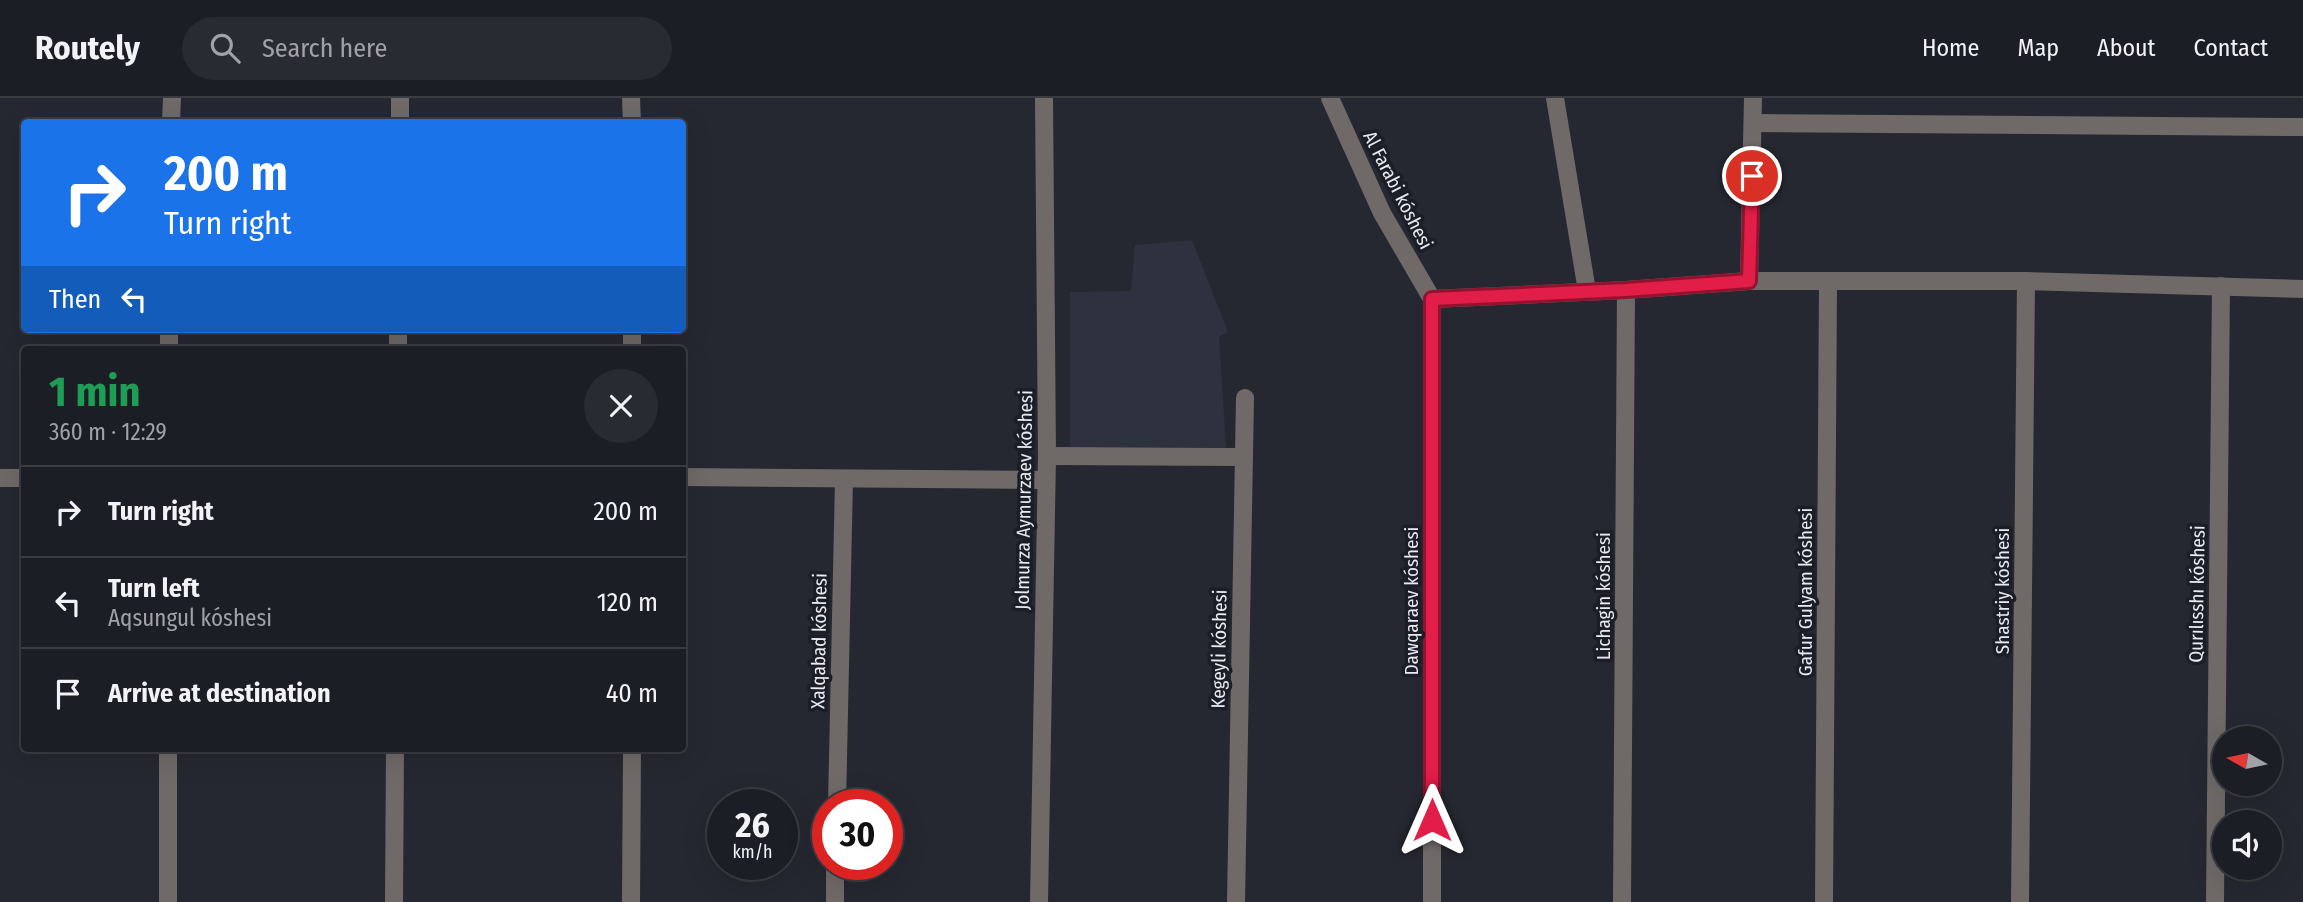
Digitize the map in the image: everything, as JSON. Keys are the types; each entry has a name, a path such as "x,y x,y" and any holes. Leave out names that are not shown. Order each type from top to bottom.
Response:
{"street":[{"path":"171,119 172,98"},
{"path":"400,98 400,119"},
{"path":"631,98 632,119"},
{"name":"Jolmurza Aymurzaev kóshesi","path":"1039,902 1047,456 1044,98"},
{"name":"Al Farabi kóshesi","path":"1330,98 1382,213 1432,299"},
{"path":"1555,98 1587,290"},
{"path":"1749,281 1753,98"},
{"path":"1753,123 2303,127"},
{"path":"1432,299 1749,281 2026,281 2303,289"},
{"name":"Shastriy kóshesi","path":"2021,902 2026,281"},
{"name":"Gafur Gulyam kóshesi","path":"1824,902 1828,282"},
{"name":"Qurılısshı kóshesi","path":"2215,902 2221,286"},
{"name":"Lichagin kóshesi","path":"1622,902 1626,290"},
{"name":"Dawqaraev kóshesi","path":"1432,299 1432,902"},
{"name":"Kegeyli kóshesi","path":"1236,902 1245,398"},
{"path":"1047,456 1243,457"},
{"path":"686,477 1046,480"},
{"path":"0,478 21,478"},
{"name":"Xalqabad kóshesi","path":"837,789 844,479"},
{"path":"168,752 168,902"},
{"path":"394,902 395,752"},
{"path":"631,902 632,752"},
{"path":"835,880 835,902"}],"shaded area":[{"path":"1192,240 1228,332 1219,337 1226,447 1070,447 1070,292 1131,291 1135,245"}],"route":[{"path":"1432,820 1432,299 1749,281 1752,176"}]}
